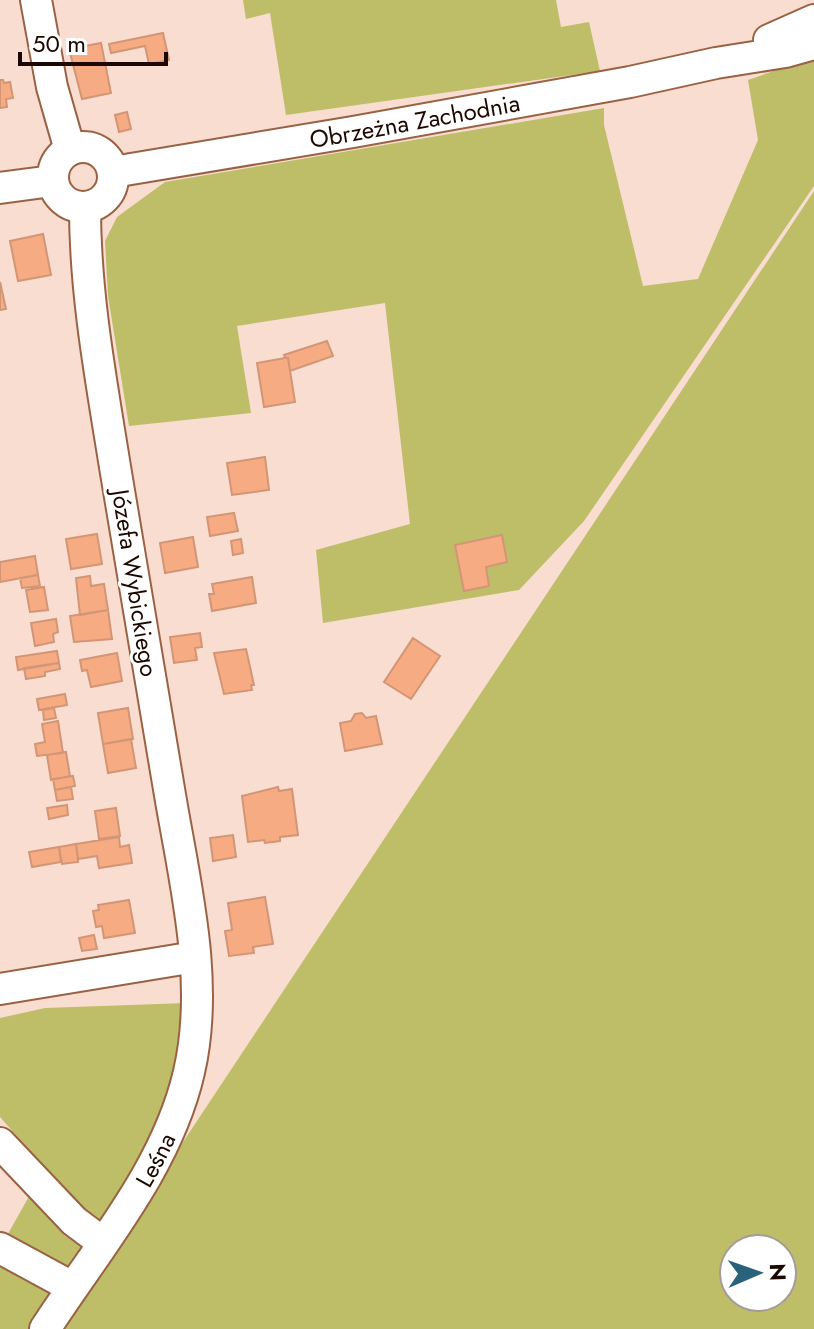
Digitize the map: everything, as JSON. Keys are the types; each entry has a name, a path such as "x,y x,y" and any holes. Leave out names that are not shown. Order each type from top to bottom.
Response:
{"street":[{"path":"36,0 52,87 70,150"},
{"name":"Obrzeżna Zachodnia","path":"716,63 814,20"},
{"name":"Obrzeżna Zachodnia","path":"113,172 630,82 814,44"},
{"path":"83,146 97,150 108,159 113,172 113,185 107,197 97,205 85,208 73,207 64,201 56,193 52,181 53,169 59,158 83,146"},
{"path":"0,188 52,181"},
{"name":"Józefa Wybickiego","path":"85,208 91,318 195,957 196,1016 190,1071"},
{"path":"0,989 195,957"},
{"name":"Leśna","path":"45,1329 153,1167 173,1122 190,1071"},
{"path":"0,1143 74,1221 102,1242"},
{"path":"0,1248 72,1287"}],"shaded area":[{"path":"243,0 556,0 561,27 589,22 600,71 286,115 270,13 246,19"},
{"path":"814,57 814,186 584,521 519,590 323,623 316,550 410,524 385,303 237,326 251,413 129,426 108,296 105,241 117,217 165,182 604,108 604,125 643,286 698,279 758,140 748,80"},
{"path":"814,191 814,1329 59,1329"},
{"path":"187,1003 178,1071 151,1141 32,1329 0,1329 0,1248 45,1168 0,1117 0,1018 45,1008"}],"building":[{"path":"163,33 169,60 149,64 145,46 111,53 109,44"},
{"path":"101,43 111,93 82,99 69,49"},
{"path":"0,80 10,82 13,98 6,99 7,107 0,108"},
{"path":"127,112 131,129 119,132 115,115"},
{"path":"43,234 51,275 18,281 10,241"},
{"path":"0,282 6,309 0,310"},
{"path":"327,341 333,356 290,371 288,358 284,355"},
{"path":"288,358 295,402 264,407 257,363"},
{"path":"265,457 269,490 232,495 227,463"},
{"path":"234,513 238,531 210,536 207,517"},
{"path":"97,534 102,564 71,569 66,539"},
{"path":"502,535 507,562 486,567 489,586 464,591 455,545"},
{"path":"193,537 198,567 165,573 160,543"},
{"path":"241,539 243,553 233,555 231,541"},
{"path":"35,556 38,575 0,582 0,562"},
{"path":"38,575 40,586 22,588 20,578"},
{"path":"90,576 91,586 104,584 108,610 80,615 76,578"},
{"path":"252,577 256,603 212,611 209,594 214,594 212,584"},
{"path":"44,587 48,610 30,612 26,590"},
{"path":"108,610 112,639 74,642 70,616"},
{"path":"56,619 58,632 53,634 54,642 35,646 31,623"},
{"path":"200,633 202,647 195,648 197,660 174,663 170,637"},
{"path":"413,638 440,656 411,699 384,682"},
{"path":"246,649 254,685 251,685 252,690 224,694 214,653"},
{"path":"57,651 59,663 18,670 16,657"},
{"path":"117,653 122,681 91,687 87,670 82,671 80,660"},
{"path":"59,663 60,669 45,672 45,676 26,679 24,668"},
{"path":"65,694 67,705 39,710 37,699"},
{"path":"54,708 56,718 44,720 43,710"},
{"path":"128,708 133,739 103,744 98,713"},
{"path":"362,713 366,718 376,716 382,744 345,751 340,723 351,721 355,714"},
{"path":"58,721 63,753 37,756 35,744 45,742 42,724"},
{"path":"131,739 136,768 108,773 103,744"},
{"path":"66,752 70,776 51,780 47,755"},
{"path":"73,776 75,786 55,790 53,779"},
{"path":"71,787 73,799 57,801 55,790"},
{"path":"278,787 279,791 292,789 298,835 280,837 280,841 248,842 242,796"},
{"path":"67,805 68,815 49,819 47,808"},
{"path":"116,808 120,836 99,839 95,811"},
{"path":"233,835 236,857 213,861 210,838"},
{"path":"119,837 120,847 129,845 132,863 99,868 97,856 78,859 76,844"},
{"path":"76,844 78,862 62,864 59,847"},
{"path":"59,847 61,862 32,867 29,852"},
{"path":"265,897 273,944 253,947 254,953 229,956 225,931 232,930 228,903"},
{"path":"129,900 135,933 104,938 102,926 96,927 93,911 99,910 98,905"},
{"path":"94,935 97,949 82,951 79,938"}]}
